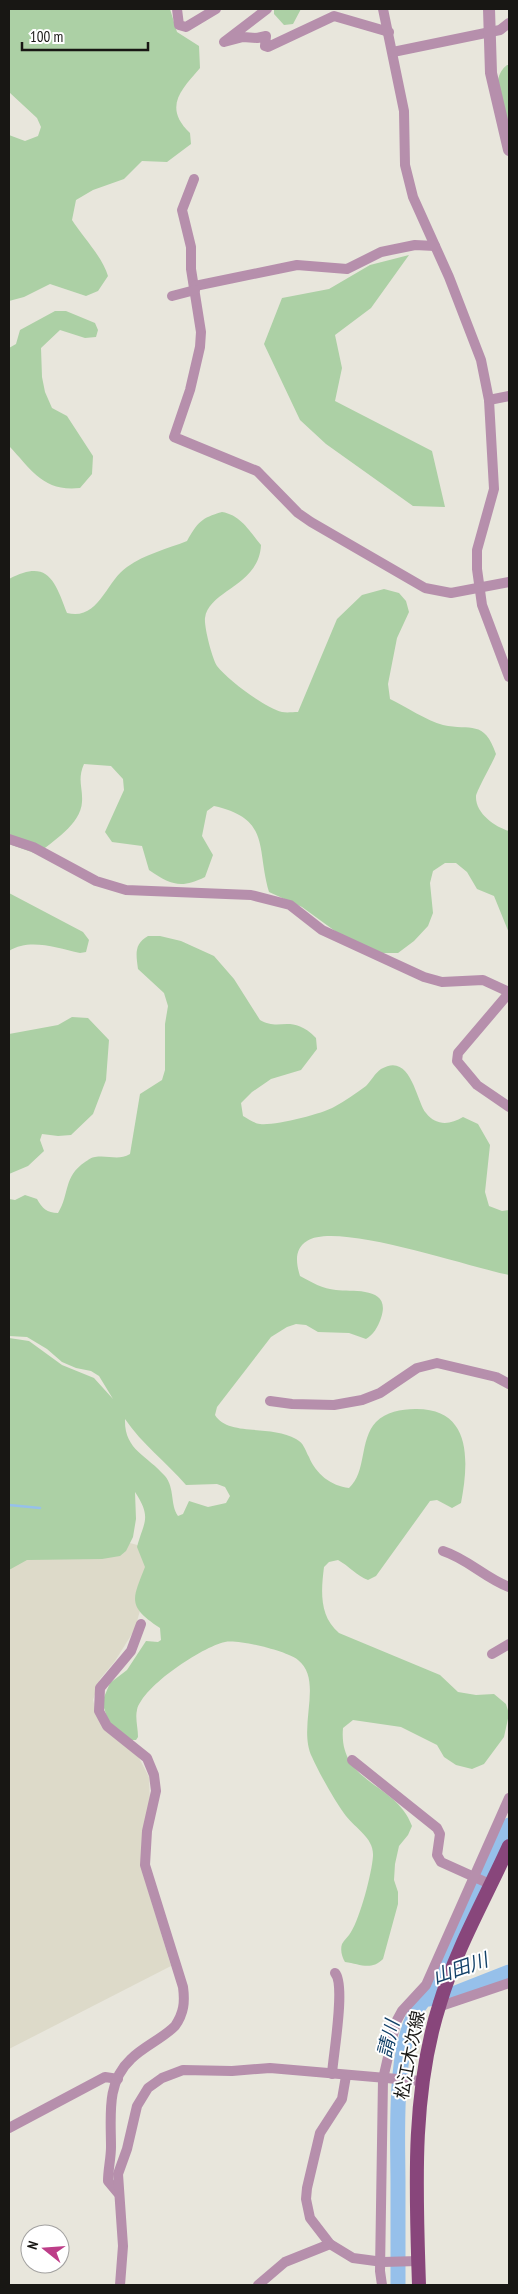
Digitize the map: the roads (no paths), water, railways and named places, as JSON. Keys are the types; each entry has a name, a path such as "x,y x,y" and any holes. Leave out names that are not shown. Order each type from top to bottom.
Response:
{"main road":[{"name":"松江木次線","path":"419,2285 413,2261 421,2081 440,2000 489,1884 509,1846"}],"street":[{"path":"177,9 180,25 186,27 216,9"},
{"path":"267,9 224,42 243,37 257,38 266,36 265,46 268,47 334,16 388,32"},
{"path":"383,9 404,111 405,165 413,198 435,246 481,360 489,400 494,489 477,550 478,588 482,605 509,677"},
{"path":"489,9 490,56 494,91 509,150"},
{"path":"393,52 500,30 509,23"},
{"path":"194,179 182,210 191,247 201,332 200,347 190,390 174,437 257,471 298,513 425,588 451,593 509,582"},
{"path":"172,296 195,288 297,265 347,269 381,252 415,245 435,246"},
{"path":"489,400 509,396"},
{"path":"9,839 33,847 96,881 126,890 251,895 282,902 290,905 322,930 424,977 442,982 484,980 509,993 458,1053 457,1061 477,1084 509,1107"},
{"path":"270,1400 292,1404 314,1403 334,1405 362,1400 373,1397 417,1368 437,1363 496,1377 509,1384"},
{"path":"443,1552 460,1557 488,1577 509,1587"},
{"path":"118,2193 110,2185 108,2176 111,2146 110,2106 118,2079 131,2059 175,2026 180,2019 184,2002 183,1987 145,1865 147,1831 156,1791 154,1775 147,1758 107,1726 100,1711 100,1688 131,1651 141,1624"},
{"path":"492,1654 509,1644"},
{"path":"352,1760 437,1828 440,1834 436,1855 441,1862 489,1884"},
{"path":"382,2285 385,2079 399,2016 426,1985 509,1798"},
{"path":"332,2074 340,1998 339,1980 335,1974"},
{"path":"440,2000 509,1982"},
{"path":"120,2285 123,2246 118,2193 120,2167 127,2149 137,2106 148,2088 168,2074 183,2070 226,2071 270,2068 421,2081"},
{"path":"346,2076 342,2098 320,2133 307,2188 306,2199 310,2218 330,2244 354,2258 381,2261 413,2261"},
{"path":"9,2128 104,2077 118,2079"},
{"path":"258,2285 285,2262 330,2244"}],"waterway":[{"path":"9,1505 40,1508"},
{"name":"請川","path":"398,2285 398,2114 401,2062 406,2038 413,2017 423,2001 509,1825"},
{"name":"山田川","path":"429,1999 453,1994 509,1972"}]}
